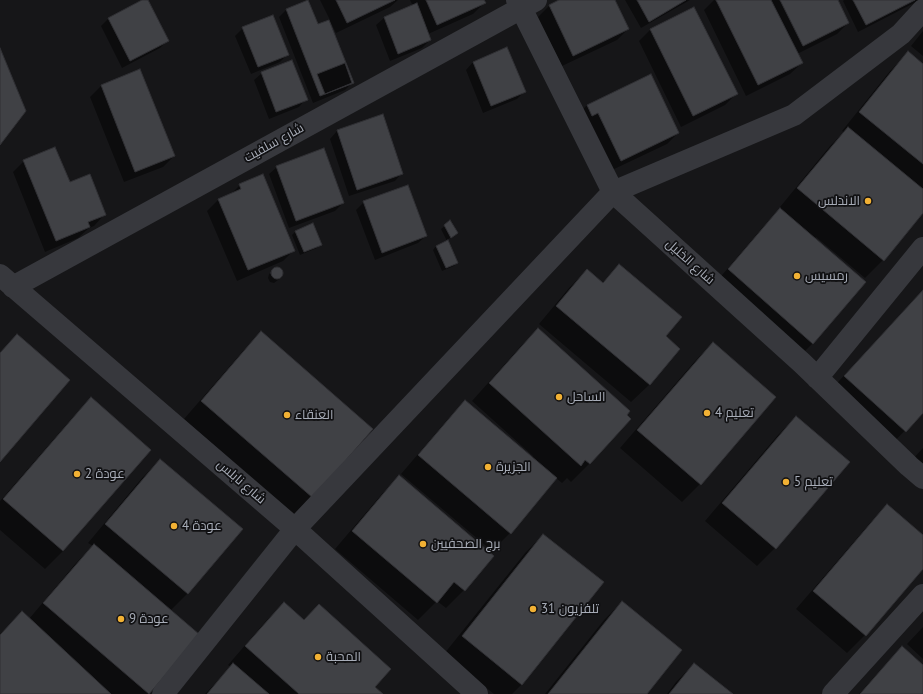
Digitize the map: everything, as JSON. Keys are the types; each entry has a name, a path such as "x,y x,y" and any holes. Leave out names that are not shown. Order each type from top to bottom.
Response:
{"street":[{"name":"شارع الخليل","path":"524,3 613,192 802,363 923,478"},
{"name":"شارع سلفيت","path":"6,281 524,3"},
{"path":"163,694 295,529 613,192 794,115 901,34 923,10"},
{"path":"817,378 923,248"},
{"name":"شارع نابلس","path":"6,281 295,529 477,694"},
{"path":"833,694 923,595"}],"building":[{"path":"142,0 148,0 169,41 130,61 108,18"},
{"path":"308,0 318,24 329,20 354,83 320,96 286,9"},
{"path":"336,0 395,0 347,23"},
{"path":"426,0 484,0 486,3 437,25"},
{"path":"559,0 615,0 629,29 573,56 549,5"},
{"path":"637,0 686,0 649,22"},
{"path":"716,0 771,0 803,63 758,85"},
{"path":"780,0 838,0 849,23 803,46"},
{"path":"853,0 915,0 866,25"},
{"path":"417,3 431,40 398,54 384,17"},
{"path":"694,7 738,94 693,116 650,29"},
{"path":"273,15 289,55 258,67 242,27"},
{"path":"507,47 526,92 491,106 473,62"},
{"path":"0,48 26,111 0,145"},
{"path":"908,51 923,64 923,164 859,112"},
{"path":"292,60 308,100 276,112 261,72"},
{"path":"345,63 352,83 325,94 317,74"},
{"path":"140,69 175,156 135,172 101,85"},
{"path":"651,74 679,133 621,161 598,113 592,116 587,105"},
{"path":"383,114 403,174 357,190 337,130"},
{"name":"الاندلس","path":"848,127 923,189 923,213 884,261 797,188"},
{"path":"55,147 70,182 90,174 106,215 88,222 90,227 56,241 23,160"},
{"path":"324,148 344,203 296,221 276,166"},
{"path":"263,174 295,251 248,270 218,199 241,189 239,184"},
{"path":"408,185 427,236 382,253 363,201"},
{"name":"رمسيس","path":"780,208 866,282 813,344 728,269"},
{"path":"450,220 458,233 451,238 444,225"},
{"path":"313,223 322,245 304,252 295,231"},
{"path":"448,240 458,263 446,268 436,246"},
{"path":"619,264 682,317 666,336 680,349 650,385 556,306 587,269 603,283"},
{"path":"279,267 282,268 282,278 275,279 272,278 271,271 272,268"},
{"path":"923,290 923,413 906,432 844,376"},
{"name":"الساحل","path":"538,328 630,411 627,415 631,419 590,464 585,460 581,466 489,383"},
{"name":"العنقاء","path":"261,331 373,429 313,498 201,401"},
{"path":"17,334 70,380 0,462 0,353"},
{"name":"تعليم 4","path":"713,342 776,397 701,485 637,430"},
{"name":"عودة 2","path":"91,397 151,450 63,551 3,499"},
{"name":"الجزيرة","path":"465,400 557,478 511,534 418,455"},
{"name":"تعليم 5","path":"796,416 850,462 776,549 722,503"},
{"name":"عودة 4","path":"160,459 243,529 188,594 105,524"},
{"name":"برج الصحفيين","path":"399,475 494,556 465,591 454,582 437,603 352,531"},
{"path":"887,504 923,535 923,569 866,636 813,591"},
{"name":"تلفزيون 31","path":"543,534 604,582 522,685 462,636"},
{"name":"عودة 9","path":"94,544 200,635 149,694 43,603"},
{"path":"622,601 682,650 647,694 548,694"},
{"name":"المحبة","path":"284,602 304,620 319,604 391,669 375,687 383,694 299,694 245,646"},
{"path":"22,611 111,694 0,694 0,635"},
{"path":"902,646 923,665 923,694 860,694"},
{"path":"233,663 269,694 207,694"},
{"path":"694,663 733,694 669,694"}],"place":[{"name":"الاندلس","path":"868,201"},
{"name":"رمسيس","path":"797,276"},
{"name":"الساحل","path":"559,397"},
{"name":"تعليم 4","path":"707,413"},
{"name":"العنقاء","path":"287,415"},
{"name":"الجزيرة","path":"488,467"},
{"name":"عودة 2","path":"77,474"},
{"name":"تعليم 5","path":"786,482"},
{"name":"عودة 4","path":"174,526"},
{"name":"برج الصحفيين","path":"423,544"},
{"name":"تلفزيون 31","path":"533,609"},
{"name":"عودة 9","path":"121,619"},
{"name":"المحبة","path":"318,657"}]}
